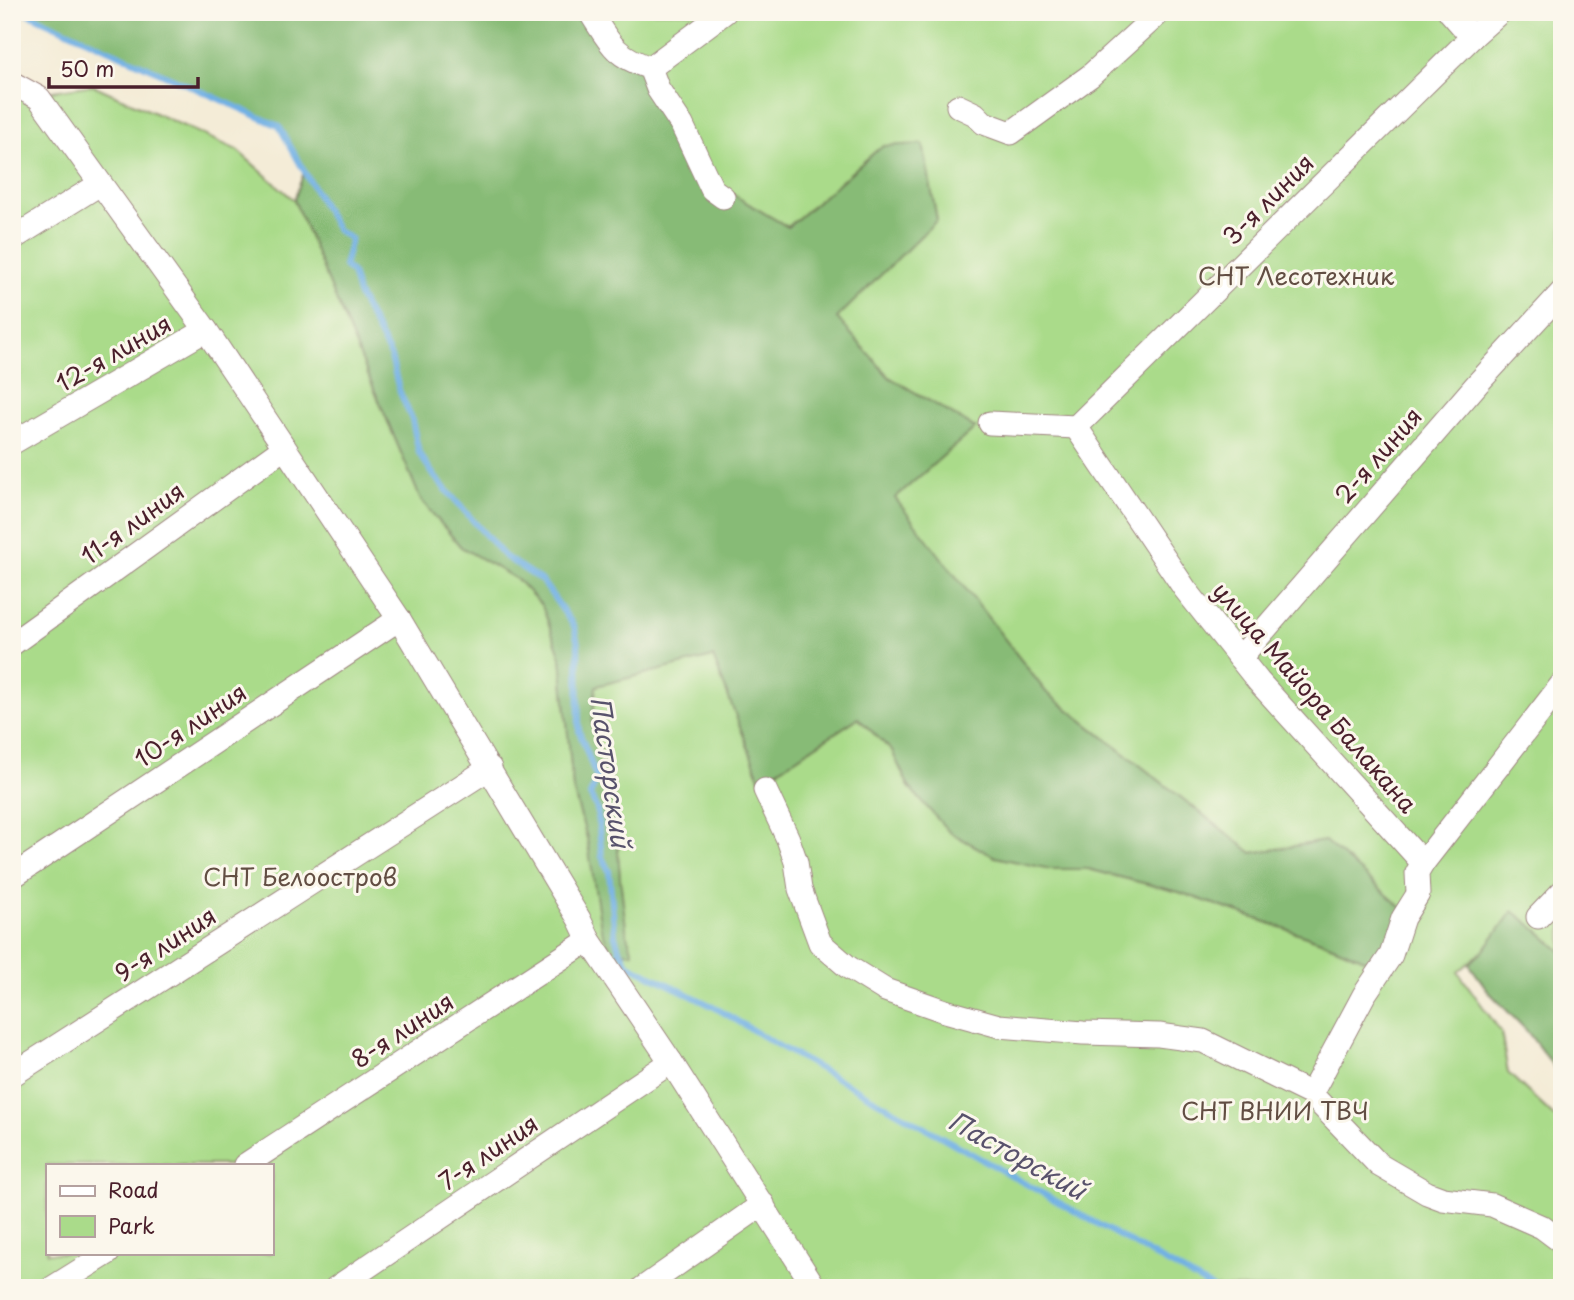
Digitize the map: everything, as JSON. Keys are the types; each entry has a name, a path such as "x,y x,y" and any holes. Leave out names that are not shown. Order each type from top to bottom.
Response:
{"street":[{"path":"590,12 614,50 630,61 650,68"},
{"path":"650,68 725,12"},
{"path":"958,106 975,114 984,123 1012,133 1090,76 1160,12"},
{"path":"1450,12 1472,37"},
{"name":"3-я линия","path":"1076,427 1500,12"},
{"path":"650,68 657,89 682,125 712,189 723,197"},
{"path":"12,83 39,98 206,330 399,619 490,768 589,940 671,1062 815,1288"},
{"path":"12,239 100,184"},
{"name":"2-я линия","path":"1240,658 1478,383 1562,292"},
{"name":"12-я линия","path":"12,443 206,330"},
{"path":"990,424 1076,427"},
{"name":"улица Майора Балакана","path":"1076,427 1185,589 1240,658 1423,863"},
{"name":"11-я линия","path":"12,643 284,448"},
{"name":"10-я линия","path":"12,877 399,619"},
{"path":"1311,1094 1364,995 1391,955 1403,918 1418,894 1417,873 1423,863 1562,684"},
{"name":"9-я линия","path":"12,1075 490,768"},
{"path":"765,790 788,839 796,862 800,889 820,943 848,967 885,990 999,1026 1083,1033 1159,1035 1203,1041 1311,1094 1379,1165 1427,1193 1443,1199 1492,1205 1517,1214 1542,1227 1562,1242"},
{"path":"1538,917 1562,892"},
{"name":"8-я линия","path":"247,1164 589,940"},
{"name":"7-я линия","path":"336,1288 671,1062"},
{"path":"643,1288 763,1204"},
{"path":"52,1288 106,1254"}],"green space":[{"path":"25,12 594,12 642,65 712,189 730,193 788,227 882,146 923,144 937,220 837,318 889,377 975,428 895,498 1046,692 1252,853 1325,841 1407,912 1381,969 1321,941 1179,892 1088,869 1050,869 995,857 949,832 909,787 892,751 858,718 761,781 713,657 596,686 592,725 613,784 620,878 627,936 633,952 611,953 601,928 587,838 573,789 561,657 542,606 518,580 461,547 421,500 294,200 304,172 279,126"},
{"path":"594,12 1562,12 1562,952 1513,912 1484,950 1458,972 1501,1032 1508,1073 1562,1124 1562,1288 12,1288 12,83 32,94 93,85 237,150 294,200 421,500 461,547 518,580 542,605 561,657 573,789 587,838 611,953 632,952 627,936 620,878 613,784 592,725 596,686 714,656 761,781 858,718 892,751 909,787 1050,869 1088,869 1179,892 1321,941 1381,969 1325,841 1252,853 1046,692 894,498 975,428 889,377 836,318 937,220 882,146 788,227 730,193 720,194"},
{"path":"1513,911 1562,952 1562,1078 1526,1030 1489,992 1469,964 1484,950"}],"waterway":[{"name":"Пасторский","path":"25,12 279,126 337,230 351,239 344,266 352,273 358,294 391,357 399,390 412,420 419,453 435,477 504,556 542,581 574,626 578,644 579,731 597,779 590,795 597,809 602,857 609,871 615,936 629,965 714,1007 1212,1288"}],"park label":[{"name":"СНТ Лесотехник","path":"1296,277"},
{"name":"СНТ Белоостров","path":"300,878"},
{"name":"СНТ ВНИИ ТВЧ","path":"1275,1112"}]}
